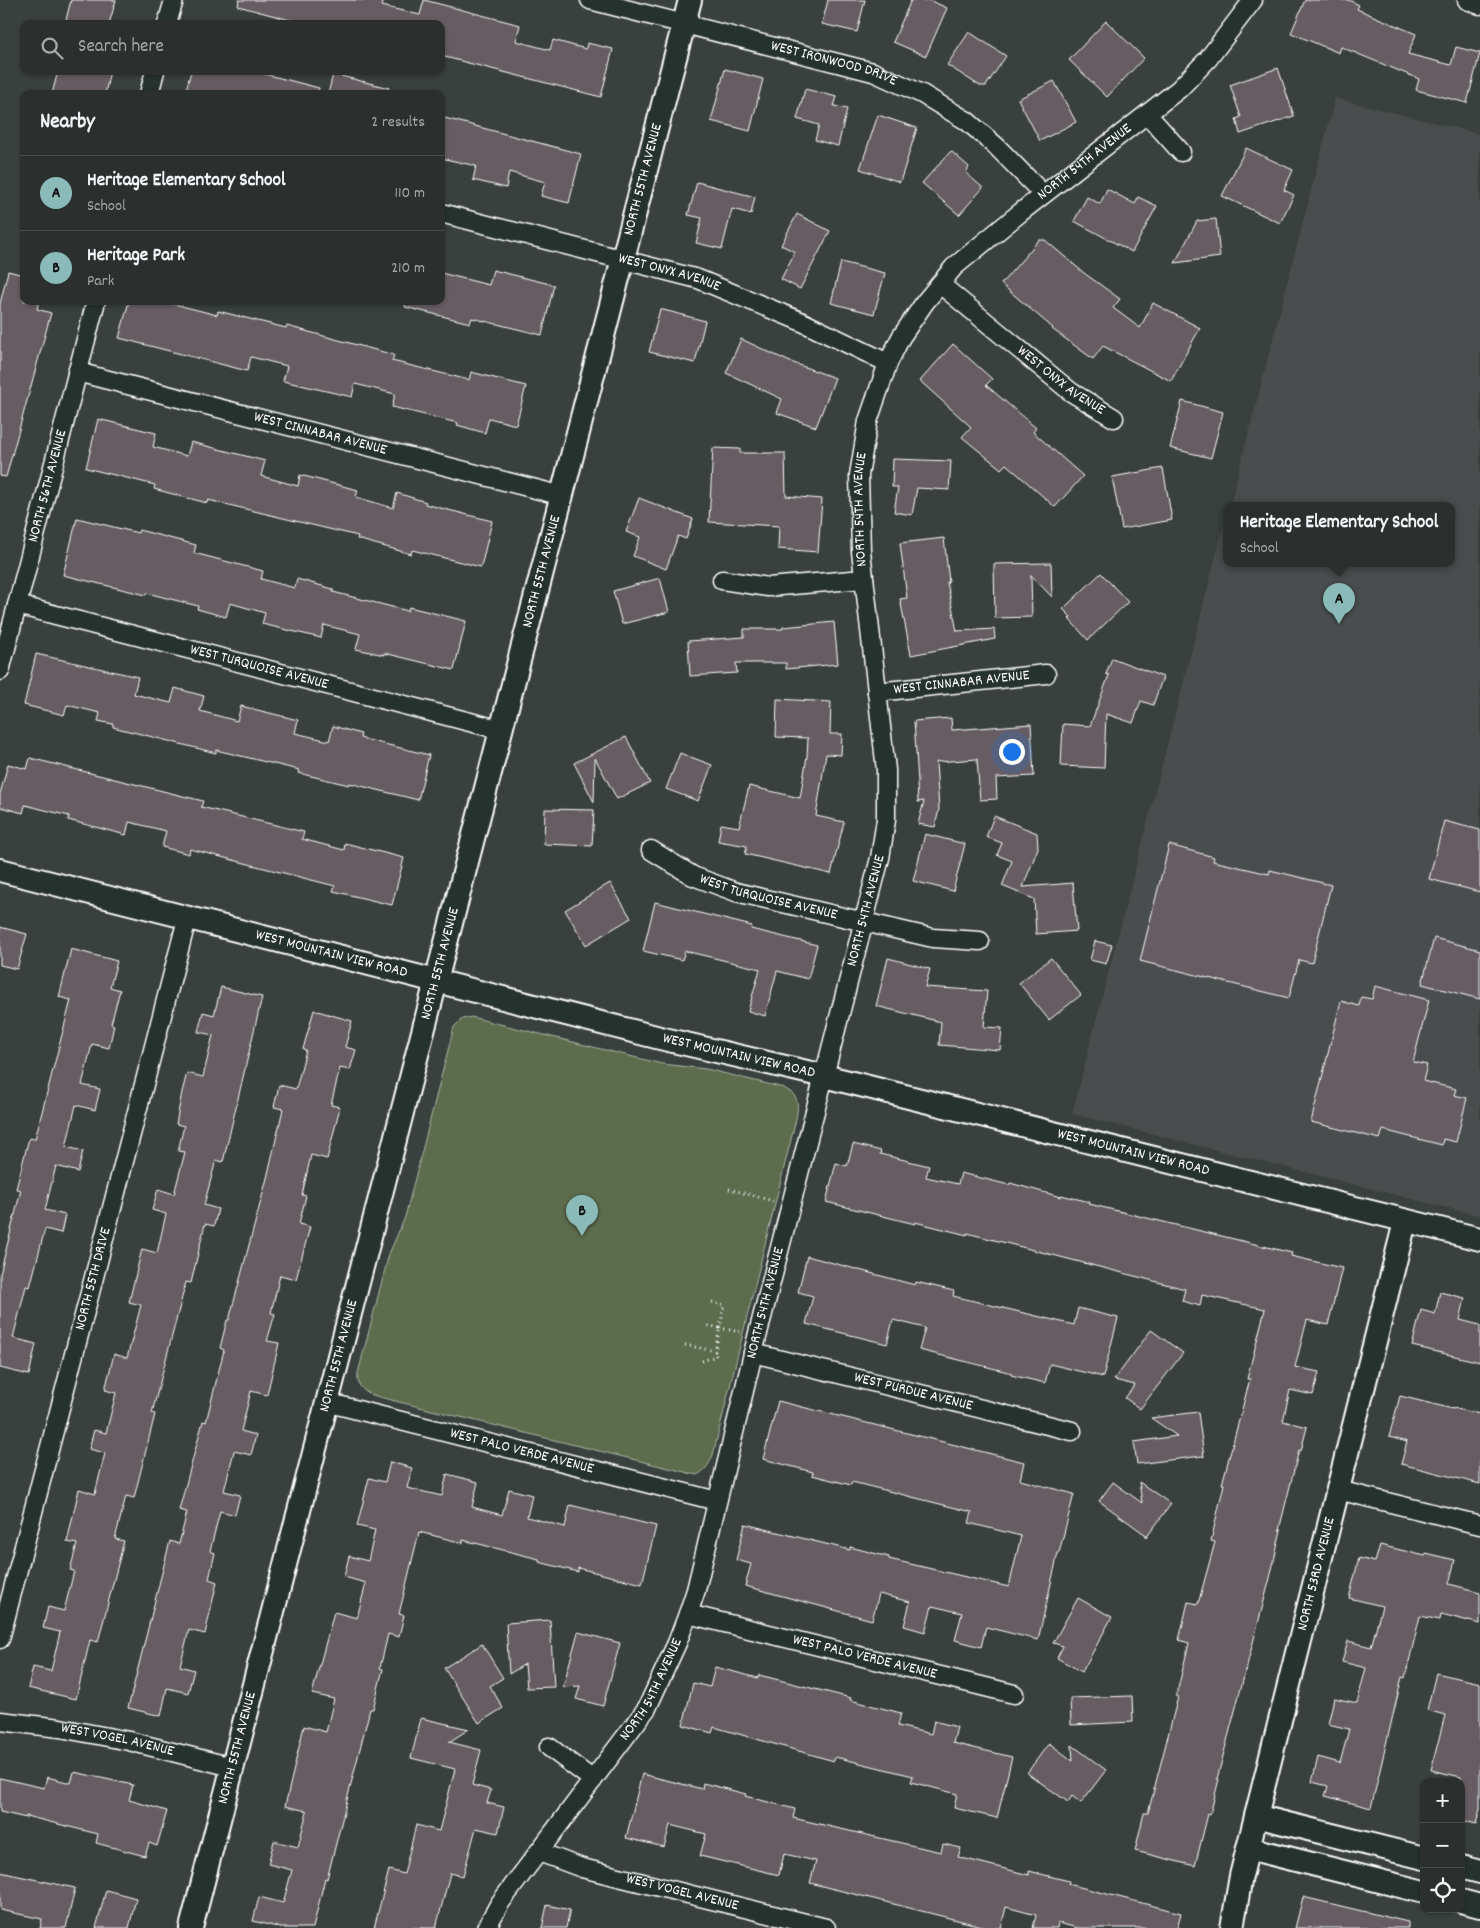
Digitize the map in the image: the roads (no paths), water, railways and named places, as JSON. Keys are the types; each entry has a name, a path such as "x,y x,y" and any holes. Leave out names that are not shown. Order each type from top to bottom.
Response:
{"street":[{"path":"168,20 174,0"},
{"name":"WEST IRONWOOD DRIVE","path":"590,0 873,72 922,94 967,122 997,147 1043,194"},
{"name":"NORTH 55TH AVENUE","path":"191,1928 690,0"},
{"name":"NORTH 54TH AVENUE","path":"486,1928 500,1903 647,1708 677,1643 696,1590 755,1345 862,922 880,858 886,820 886,770 861,551 859,475 868,421 888,363 901,337 925,302 954,267 1043,194 1179,89 1208,59 1253,0"},
{"path":"1466,0 1480,5"},
{"path":"150,90 154,75"},
{"name":"NORTH 54TH AVENUE","path":"1147,114 1181,152"},
{"name":"WEST ONYX AVENUE","path":"445,214 698,279 800,321 888,363"},
{"name":"WEST ONYX AVENUE","path":"940,284 1071,392 1114,418"},
{"name":"NORTH 56TH AVENUE","path":"0,670 95,305"},
{"name":"WEST CINNABAR AVENUE","path":"77,372 563,496"},
{"path":"722,580 768,587 864,579"},
{"name":"WEST TURQUOISE AVENUE","path":"17,605 502,730"},
{"name":"WEST CINNABAR AVENUE","path":"877,692 1046,674"},
{"name":"WEST TURQUOISE AVENUE","path":"651,850 694,876 736,892 933,938 980,941"},
{"name":"WEST MOUNTAIN VIEW ROAD","path":"0,870 660,1038 824,1076 1480,1240"},
{"name":"NORTH 55TH DRIVE","path":"0,1639 187,919"},
{"name":"NORTH 53RD AVENUE","path":"1232,1928 1241,1876 1405,1222"},
{"name":"WEST PURDUE AVENUE","path":"755,1345 1072,1431"},
{"name":"WEST PALO VERDE AVENUE","path":"326,1402 717,1501"},
{"path":"1338,1490 1480,1525"},
{"name":"WEST PALO VERDE AVENUE","path":"688,1614 1014,1694"},
{"name":"WEST VOGEL AVENUE","path":"0,1721 60,1728 129,1741 232,1767"},
{"path":"549,1747 593,1780"},
{"path":"1256,1816 1420,1857"},
{"path":"1248,1848 1420,1891"},
{"name":"WEST VOGEL AVENUE","path":"539,1852 582,1868 826,1928"},
{"path":"1465,1868 1480,1872"},
{"path":"1465,1902 1480,1906"}],"place":[{"name":"Heritage Elementary School","path":"1339,624"},
{"name":"Heritage Park","path":"582,1236"}]}
